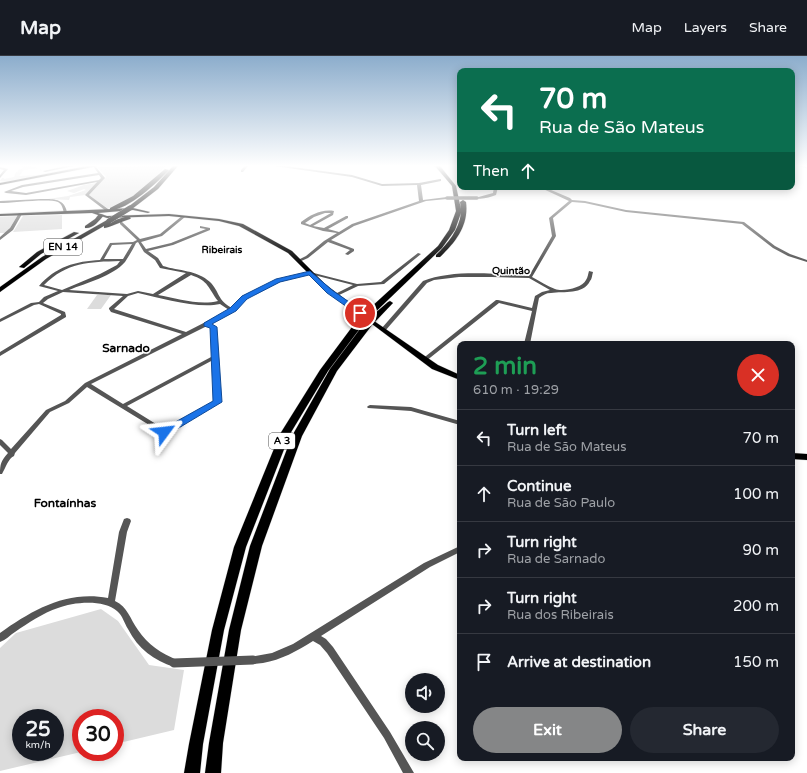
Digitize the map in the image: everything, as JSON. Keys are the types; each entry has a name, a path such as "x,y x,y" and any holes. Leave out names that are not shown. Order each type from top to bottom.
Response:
{"highway":[{"path":"106,214 130,199"},
{"name":"EN 14","path":"0,283 22,267 106,214 128,208 138,199"},
{"path":"139,210 141,205 147,199"},
{"name":"A 3","path":"192,773 196,744 218,630 240,547 285,434 324,370 361,321 440,247 452,230 459,211 457,199"},
{"name":"A 3","path":"213,773 216,743 235,630 256,546 296,436 333,371 368,323 447,248 460,230 465,211 463,199"},
{"name":"EN 14","path":"0,290 106,214"},
{"path":"18,276 116,221 128,218"}],"main road":[{"path":"135,216 140,213 139,210"},
{"path":"0,216 65,212 106,214 139,210 241,224 259,236 288,251 335,296 360,313"},
{"path":"106,214 107,217 128,218 135,216 168,215"},
{"path":"374,323 424,360 440,370 457,377"},
{"path":"795,456 807,457"}],"street":[{"path":"91,199 106,214"},
{"path":"299,261 307,257 328,240 359,223 422,201 435,199"},
{"path":"0,202 45,200 60,202 65,212"},
{"path":"530,276 554,236 551,218 571,201 585,202 626,211 743,223 774,247 789,255 807,260"},
{"path":"310,226 333,212 323,212 302,223 310,226 324,230 340,233"},
{"path":"0,239 12,229 20,214"},
{"path":"101,261 112,244 136,242 161,235 183,217"},
{"path":"324,230 347,217"},
{"path":"121,223 136,242 145,251 157,259 161,267 190,273 202,278 210,284 220,302 233,310"},
{"path":"145,251 172,244 209,229 201,227"},
{"path":"328,240 353,250 346,254"},
{"path":"40,303 46,298 102,275 118,266 136,242"},
{"path":"0,472 2,466 48,412 67,402 87,384 233,310 244,297 278,281 310,273 358,285 382,283 419,254"},
{"path":"124,260 72,264 51,277 41,286 62,291 128,295"},
{"path":"528,341 537,297 541,294 554,291 567,291 579,288 585,284 591,272"},
{"path":"154,295 190,273"},
{"path":"383,330 425,282 431,278 451,276 530,276 554,291"},
{"path":"335,296 358,285"},
{"path":"186,334 113,311 111,309 128,295 138,292 194,303 212,304 220,302"},
{"path":"424,360 498,301 534,310"},
{"path":"0,322 33,304 40,303 62,311 64,314 64,316 0,354"},
{"path":"87,384 164,432 217,402 214,327 206,324"},
{"path":"123,406 216,357"},
{"path":"370,407 411,409 457,422"},
{"path":"0,441 12,454"},
{"path":"111,602 122,540 127,521"},
{"path":"0,638 14,628 58,604 88,600 111,602 119,607 126,614 138,638 151,653 174,664 253,660 273,657 314,637 384,591 427,565 457,550"},
{"path":"314,637 323,642 330,650 409,773"}],"shaded area":[{"path":"95,199 129,199 122,204 107,208"},
{"path":"62,215 62,229 13,232 23,216"},
{"path":"17,216 7,233 0,233 0,217"},
{"path":"97,295 111,295 101,309 87,309"},
{"path":"101,609 118,621 149,665 184,670 174,730 124,742 124,709 72,709 72,754 64,756 64,709 12,709 12,761 43,761 0,771 0,648 16,633"}],"district":[{"name":"Ribeirais","path":"222,250"},
{"name":"Quintão","path":"511,271"},
{"name":"Sarnado","path":"126,348"},
{"name":"Fontaínhas","path":"65,503"}],"route":[{"path":"164,432 217,402 214,327 206,324 233,310 244,297 278,281 310,273 330,291 360,313"}]}
